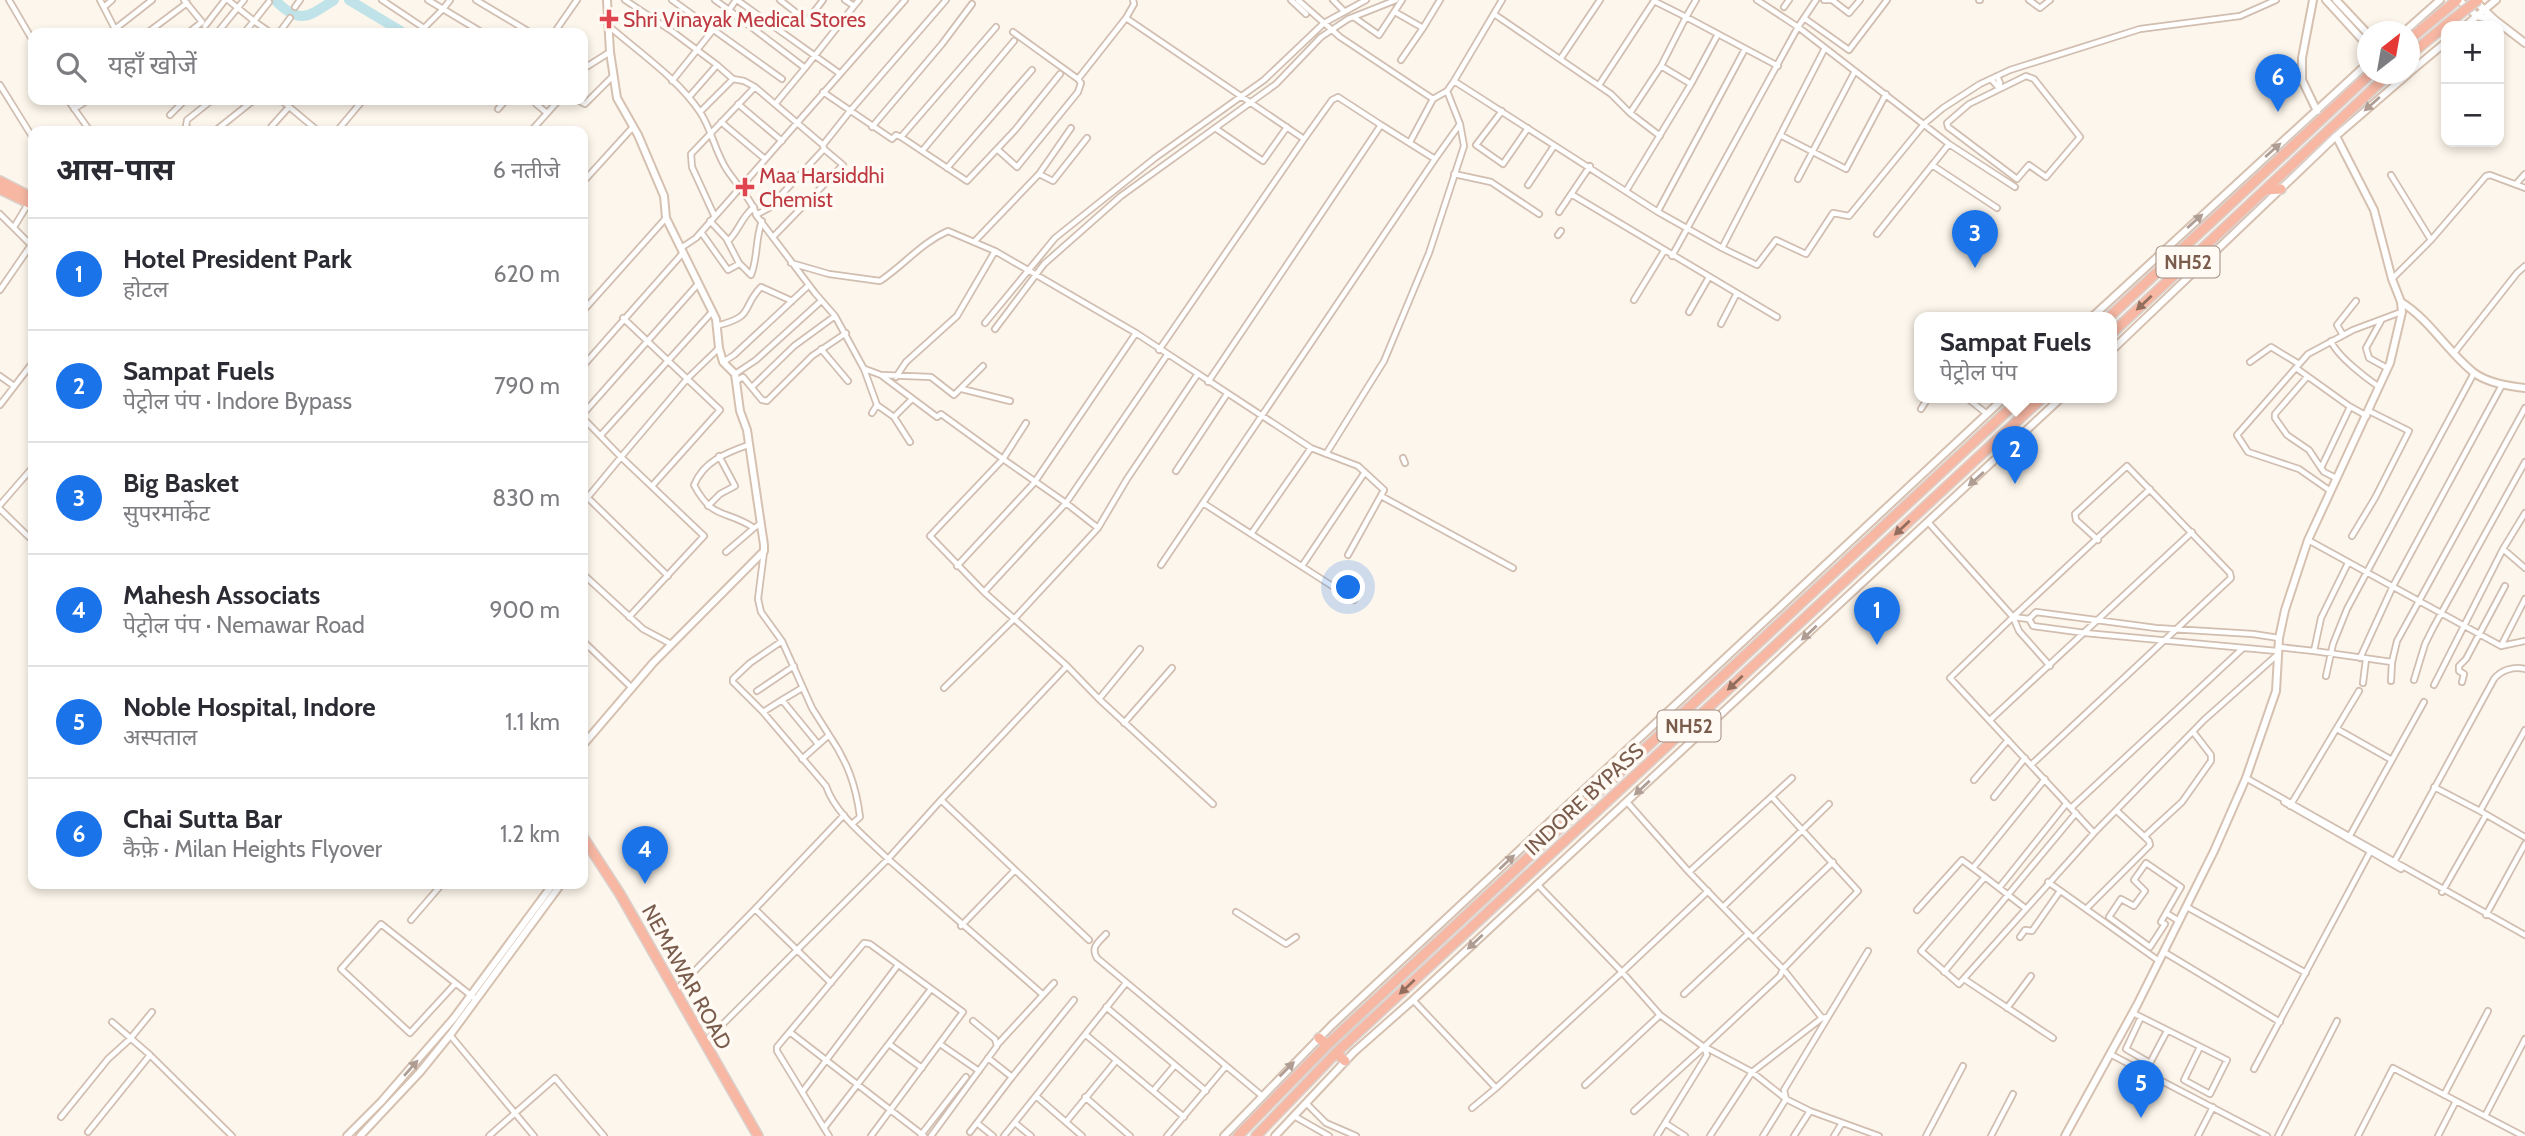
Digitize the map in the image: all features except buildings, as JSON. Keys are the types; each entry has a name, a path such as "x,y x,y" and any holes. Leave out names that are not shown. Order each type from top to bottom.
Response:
{"highway":[{"path":"2420,31 2458,0"},
{"path":"2420,47 2476,0"},
{"name":"NH52","path":"2114,312 2235,199 2256,173 2310,130 2359,84"},
{"name":"NH52","path":"2117,328 2378,84"},
{"path":"0,181 28,199"},
{"path":"0,189 28,200"},
{"path":"2265,190 2281,189"},
{"name":"INDORE BYPASS","path":"1327,1045 2016,403"},
{"name":"INDORE BYPASS","path":"1336,1053 2037,403"},
{"name":"NEMAWAR ROAD","path":"588,848 614,884 758,1136"},
{"name":"NEMAWAR ROAD","path":"588,850 751,1136"},
{"path":"1318,1038 1327,1045"},
{"name":"NH52","path":"1238,1136 1327,1045"},
{"path":"1336,1053 1345,1062"},
{"name":"NH52","path":"1256,1136 1336,1053"}],"street":[{"path":"9,0 28,32"},
{"path":"100,0 115,28"},
{"path":"104,6 112,0"},
{"path":"119,28 152,0"},
{"path":"205,28 226,0 264,28"},
{"path":"221,28 244,0"},
{"path":"295,7 300,0"},
{"path":"382,0 418,28"},
{"path":"428,0 475,28"},
{"path":"425,28 450,0"},
{"path":"476,0 523,28"},
{"path":"557,28 577,0"},
{"path":"615,0 608,2 610,52 617,98 664,196 666,218 712,312 723,362 736,378 740,411 747,430 757,526 764,551 758,603 761,612 782,641 802,688 842,752 855,786 860,817 852,824"},
{"path":"625,0 697,49 733,79 755,87 844,164 773,237"},
{"path":"672,0 782,79"},
{"path":"715,0 805,68"},
{"path":"672,81 737,0 839,73"},
{"path":"780,0 807,21 823,0"},
{"path":"788,6 792,0"},
{"path":"845,0 854,6"},
{"path":"776,103 859,0"},
{"path":"588,360 681,251 739,190 905,0"},
{"path":"756,215 769,208 824,147 850,111 946,0"},
{"path":"1078,79 1126,18 1134,4 1133,0"},
{"path":"1291,0 1306,14"},
{"path":"1298,0 1332,30 1433,99"},
{"path":"1333,0 1344,11"},
{"path":"985,323 1055,238 1155,158 1264,80 1324,23 1366,0"},
{"path":"995,329 1036,274 1064,244 1111,205 1276,84 1321,37 1354,17 1396,0"},
{"path":"1354,17 1379,35 1402,0"},
{"path":"1401,60 1440,0"},
{"path":"1410,142 1433,99 1447,91 1454,81 1502,0"},
{"path":"1561,58 1600,0"},
{"path":"1599,85 1653,0 1778,66"},
{"path":"1630,113 1661,66 1696,0"},
{"path":"1757,0 1798,27 1949,144 2015,187"},
{"path":"1784,7 1789,0"},
{"path":"1672,256 1798,27 1816,0"},
{"path":"1824,0 1832,0 1849,13 1860,0"},
{"path":"1804,18 1849,50 1887,0"},
{"path":"2029,0 2040,8 2049,0"},
{"path":"1454,81 1658,212 1757,265 1776,240 1806,254 1833,213 1849,216 1925,123 1943,107 1991,79 2140,29 2240,16 2276,0"},
{"path":"2313,0 2302,58 2302,80 2317,111"},
{"path":"2326,0 2357,34"},
{"path":"2336,0 2357,22"},
{"path":"2416,21 2440,0"},
{"path":"2458,0 2477,16 2495,20"},
{"path":"2476,0 2495,20 2525,43"},
{"path":"2471,21 2496,0"},
{"path":"153,28 186,1 203,28"},
{"path":"248,28 270,2"},
{"path":"872,127 972,4"},
{"path":"1395,12 1423,28"},
{"path":"1494,14 1599,85 1660,136"},
{"path":"283,28 290,18"},
{"path":"1126,18 1304,139"},
{"path":"610,27 689,97 700,112 712,131 723,165 791,264 835,316 864,369 877,405 894,416 910,442"},
{"path":"901,137 996,27"},
{"path":"997,149 1017,167 1078,92 1081,83 1013,32"},
{"path":"1626,191 1718,34"},
{"path":"922,151 1014,41"},
{"path":"2420,63 2441,45"},
{"path":"1722,248 1825,48"},
{"path":"1658,212 1745,49"},
{"path":"588,66 610,52"},
{"path":"689,97 717,65"},
{"path":"1661,66 1691,84"},
{"path":"947,168 1031,70"},
{"path":"1798,179 1855,71"},
{"path":"2098,312 2256,173 2357,73"},
{"path":"823,92 872,127 892,139 896,135 901,137 967,181 1060,74"},
{"path":"588,100 614,75"},
{"path":"1997,76 1999,88"},
{"path":"2026,76 2031,77 2080,136 2046,177 2028,165 2016,178 1948,127 1948,122 1974,101 1999,88 2026,76"},
{"path":"700,112 733,79"},
{"path":"1991,79 1999,88"},
{"path":"2117,345 2336,136 2396,84"},
{"path":"0,85 28,130"},
{"path":"714,215 692,167 691,154 755,87"},
{"path":"1326,454 1384,361 1429,253 1464,146 1460,124 1447,91"},
{"path":"1967,92 1974,101"},
{"path":"1780,135 1846,169 1885,94"},
{"path":"1159,349 1332,100 1338,97 1435,159"},
{"path":"738,104 782,141"},
{"path":"71,105 86,126"},
{"path":"74,109 80,105"},
{"path":"170,115 180,105"},
{"path":"186,126 187,120 206,105"},
{"path":"221,126 248,105"},
{"path":"287,105 312,126"},
{"path":"341,126 359,105"},
{"path":"498,109 502,105"},
{"path":"537,105 547,113"},
{"path":"535,126 554,105"},
{"path":"272,126 289,107"},
{"path":"1476,145 1502,111"},
{"path":"721,122 765,159"},
{"path":"1161,565 1460,124"},
{"path":"1208,382 1381,125"},
{"path":"588,176 633,127"},
{"path":"1215,128 1263,161 1287,127"},
{"path":"974,242 1039,174 1070,128"},
{"path":"1464,146 1476,145 1503,164 1528,128"},
{"path":"2065,1136 2133,1013 2187,907 2246,778 2276,691 2279,638 2285,610 2308,540 2388,368 2402,312 2401,302 2392,279 2374,209 2336,136"},
{"path":"1039,174 1053,180 1087,138"},
{"path":"1877,234 1949,144"},
{"path":"1528,184 1554,146"},
{"path":"1932,165 1997,208"},
{"path":"1559,212 1590,166"},
{"path":"1454,174 1491,182 1539,214"},
{"path":"2517,184 2525,174"},
{"path":"2391,175 2431,240"},
{"path":"2392,279 2431,240 2486,176 2525,188"},
{"path":"1571,194 1777,317"},
{"path":"728,241 735,234 740,220 754,207"},
{"path":"14,227 28,208"},
{"path":"0,214 28,242"},
{"path":"588,305 666,218"},
{"path":"709,221 728,241 739,264 751,275 755,265 756,237 762,221"},
{"path":"791,264 828,274 880,281 897,270 932,238 948,231 995,251 1136,333 1311,448 1358,466 1365,472 1384,490 1348,555"},
{"path":"701,232 728,270 739,264"},
{"path":"896,377 906,362 957,316 995,251"},
{"path":"1634,300 1664,251"},
{"path":"0,290 28,252"},
{"path":"2454,353 2525,266"},
{"path":"1689,312 1709,277"},
{"path":"588,410 699,283"},
{"path":"723,362 734,355 809,285"},
{"path":"716,327 746,313 761,286 792,301"},
{"path":"1721,324 1737,293"},
{"path":"736,378 821,301"},
{"path":"2343,335 2337,325 2356,301"},
{"path":"2401,302 2415,311 2474,373 2502,385 2525,388"},
{"path":"601,435 712,312"},
{"path":"2329,490 2299,469 2248,452 2237,435 2308,354 2343,335 2402,312"},
{"path":"751,387 794,346 835,316"},
{"path":"623,318 720,410 652,486"},
{"path":"2381,320 2366,348 2369,358 2388,368"},
{"path":"736,378 743,377 762,400 766,401 796,370 846,333"},
{"path":"957,566 1034,483 1136,333"},
{"path":"2331,341 2333,347 2357,372 2379,387"},
{"path":"2250,362 2271,346 2298,366 2307,377 2350,407 2409,431 2352,536"},
{"path":"588,492 687,379 719,348"},
{"path":"821,349 848,381"},
{"path":"984,592 1066,503 1167,355"},
{"path":"864,369 896,377 932,377 952,395 984,366"},
{"path":"0,405 28,368"},
{"path":"2326,676 2340,624 2474,373"},
{"path":"881,375 937,417 941,414 1098,528"},
{"path":"944,688 1014,619 1098,528 1126,479 1197,375"},
{"path":"0,376 14,386"},
{"path":"2307,377 2275,414 2275,418 2287,435 2309,450 2324,472 2336,478"},
{"path":"2363,683 2363,659 2393,586 2502,385"},
{"path":"961,389 1010,401"},
{"path":"1176,471 1227,394"},
{"path":"894,416 912,399"},
{"path":"1921,409 1925,403"},
{"path":"1973,403 1987,414"},
{"path":"1224,1136 1318,1038 1999,403"},
{"path":"1275,1136 1345,1062 2056,403"},
{"path":"872,413 877,405"},
{"path":"2321,468 2350,407"},
{"path":"2391,681 2397,641 2525,408"},
{"path":"588,421 621,457 704,536 629,617"},
{"path":"1026,423 1003,459 930,536 984,592 1213,804"},
{"path":"748,445 719,456 708,465 695,483 708,506 718,514 757,526"},
{"path":"1251,534 1311,448"},
{"path":"708,506 735,486 719,456"},
{"path":"2414,680 2425,644 2525,462"},
{"path":"2031,765 2228,582 2231,575 2127,466 2074,516 2098,540"},
{"path":"1301,566 1365,472"},
{"path":"28,473 0,507 28,536"},
{"path":"2094,833 1951,676 2150,489"},
{"path":"1381,496 1513,568"},
{"path":"588,498 668,576"},
{"path":"1203,503 1354,600"},
{"path":"2434,685 2503,549 2525,513"},
{"path":"1928,522 2013,617 2020,631 2050,666"},
{"path":"726,552 757,526"},
{"path":"1990,720 2192,532"},
{"path":"2308,540 2501,646 2525,641"},
{"path":"2503,549 2525,568"},
{"path":"588,739 671,644 764,551"},
{"path":"2314,651 2320,618 2348,564"},
{"path":"588,579 643,629 671,644"},
{"path":"2462,682 2464,674 2459,671 2459,666 2466,659 2505,586"},
{"path":"2501,646 2525,599"},
{"path":"2029,619 2036,612 2279,638"},
{"path":"2013,617 2029,619 2034,626 2085,633 2278,651 2314,651 2392,662"},
{"path":"782,641 750,663 732,681 763,712 826,786 830,797 852,824 961,926 1041,993"},
{"path":"588,646 632,688"},
{"path":"2071,808 2243,648"},
{"path":"1099,699 1140,649"},
{"path":"1985,877 1921,951 1958,984 2094,833 2204,720 2278,651"},
{"path":"757,691 794,666"},
{"path":"704,1043 888,859 1067,666"},
{"path":"1124,723 1172,668"},
{"path":"2393,863 2496,676 2517,668 2525,669"},
{"path":"763,712 802,688"},
{"path":"2291,805 2359,691"},
{"path":"782,700 818,744"},
{"path":"2348,838 2424,702"},
{"path":"2337,729 2390,760"},
{"path":"2480,811 2525,730"},
{"path":"2145,836 2182,802 2211,761 2211,755 2194,733"},
{"path":"802,759 829,735"},
{"path":"1974,780 2008,740"},
{"path":"1994,797 2025,758"},
{"path":"1689,872 1792,778"},
{"path":"2246,778 2443,892 2525,936"},
{"path":"1973,868 2045,779"},
{"path":"2434,787 2525,837"},
{"path":"1634,1111 1780,976 1783,969 1858,893 1857,888 1772,797"},
{"path":"941,800 1089,940"},
{"path":"1627,802 1825,1017"},
{"path":"1999,888 2066,803"},
{"path":"1723,907 1829,804"},
{"path":"2086,909 2150,845 2145,836 2118,811"},
{"path":"1944,972 2076,813"},
{"path":"675,991 844,815"},
{"path":"2443,892 2486,815"},
{"path":"2348,838 2393,863"},
{"path":"2487,915 2525,844"},
{"path":"2255,1069 2370,852"},
{"path":"1917,910 1962,860 2025,908"},
{"path":"1684,994 1833,862"},
{"path":"2147,864 2180,886 2181,890 2166,913 2161,922 2165,925 2150,947 2111,919 2110,914 2121,899 2134,906 2145,891 2134,882 2135,877 2147,864"},
{"path":"961,926 1015,870"},
{"path":"2127,870 2135,877"},
{"path":"2048,882 2159,961"},
{"path":"1537,884 1660,1015 1704,1046 1752,1072 1786,1099 1877,1136"},
{"path":"411,920 438,889"},
{"path":"360,1136 420,1072 450,1035 550,889"},
{"path":"348,1136 474,998 557,889"},
{"path":"1472,1108 1708,891"},
{"path":"2020,937 2025,930 2032,931 2060,891"},
{"path":"2187,907 2306,973"},
{"path":"755,909 831,983"},
{"path":"1236,912 1286,944 1296,937"},
{"path":"2166,913 2179,921"},
{"path":"455,984 410,1033 341,969 382,924 474,998"},
{"path":"1106,934 1094,947 1093,952 1261,1096"},
{"path":"829,1136 777,1051 864,943 870,944 963,1012 872,1136"},
{"path":"1763,1136 1786,1099 1784,1090 1825,1017 1868,951"},
{"path":"2164,952 2280,1022"},
{"path":"803,1091 898,965"},
{"path":"2007,1008 2031,976"},
{"path":"1964,979 2053,1038"},
{"path":"930,1136 997,1046 1054,983"},
{"path":"1004,1136 1126,983"},
{"path":"824,1128 931,989"},
{"path":"970,1132 1074,1000"},
{"path":"1413,1000 1496,1088"},
{"path":"1106,1007 1206,1091"},
{"path":"2444,1095 2488,1011"},
{"path":"61,1117 108,1059 130,1039 152,1012"},
{"path":"2133,1013 2167,1031 2200,1047 2227,1061 2210,1094 2184,1080 2200,1047"},
{"path":"1585,1085 1660,1015"},
{"path":"1710,1136 1752,1072 1825,1017"},
{"path":"2141,1017 2126,1049 2150,1063 2167,1031"},
{"path":"973,1021 995,1038 997,1046"},
{"path":"2278,1136 2337,1021"},
{"path":"112,1022 150,1055 232,1136"},
{"path":"791,1033 922,1135 966,1077"},
{"path":"450,1035 534,1136"},
{"path":"1086,1035 1184,1117"},
{"path":"2485,1116 2525,1039"},
{"path":"889,1044 922,1068"},
{"path":"940,1044 979,1071"},
{"path":"1657,1136 1707,1055 1704,1046"},
{"path":"2110,1054 2267,1136"},
{"path":"88,1132 150,1055"},
{"path":"988,1058 1012,1077"},
{"path":"1066,1122 1116,1060"},
{"path":"1153,1091 1175,1065"},
{"path":"1167,1136 1227,1066"},
{"path":"1926,1136 1963,1066"},
{"path":"2358,1136 2393,1068 2523,1136"},
{"path":"489,1136 514,1111 555,1078 604,1136"},
{"path":"1991,1136 2013,1094"},
{"path":"1036,1096 1082,1136"},
{"path":"1085,1097 1130,1136"},
{"path":"2438,1136 2456,1101"},
{"path":"1306,1102 1321,1118 1356,1136"},
{"path":"2198,1136 2213,1107"},
{"path":"1794,1136 1810,1111"},
{"path":"1294,1116 1329,1136"},
{"path":"1316,1129 1321,1118"},
{"path":"1016,1122 1031,1136"},
{"path":"1834,1136 1842,1122"},
{"path":"1665,1123 1685,1136"},
{"path":"976,1124 993,1136"}],"waterway":[{"path":"275,0 298,16 311,14 334,0"},
{"path":"349,0 396,28"}],"place":[{"name":"Shri Vinayak Medical Stores","path":"609,19"},
{"name":"Chai Sutta Bar","path":"2278,112"},
{"name":"Maa Harsiddhi Chemist","path":"745,187"},
{"name":"Big Basket","path":"1975,268"},
{"name":"Sampat Fuels","path":"2015,484"},
{"name":"Hotel President Park","path":"1877,645"},
{"name":"Mahesh Associats","path":"645,884"},
{"name":"Noble Hospital, Indore","path":"2141,1118"}]}
